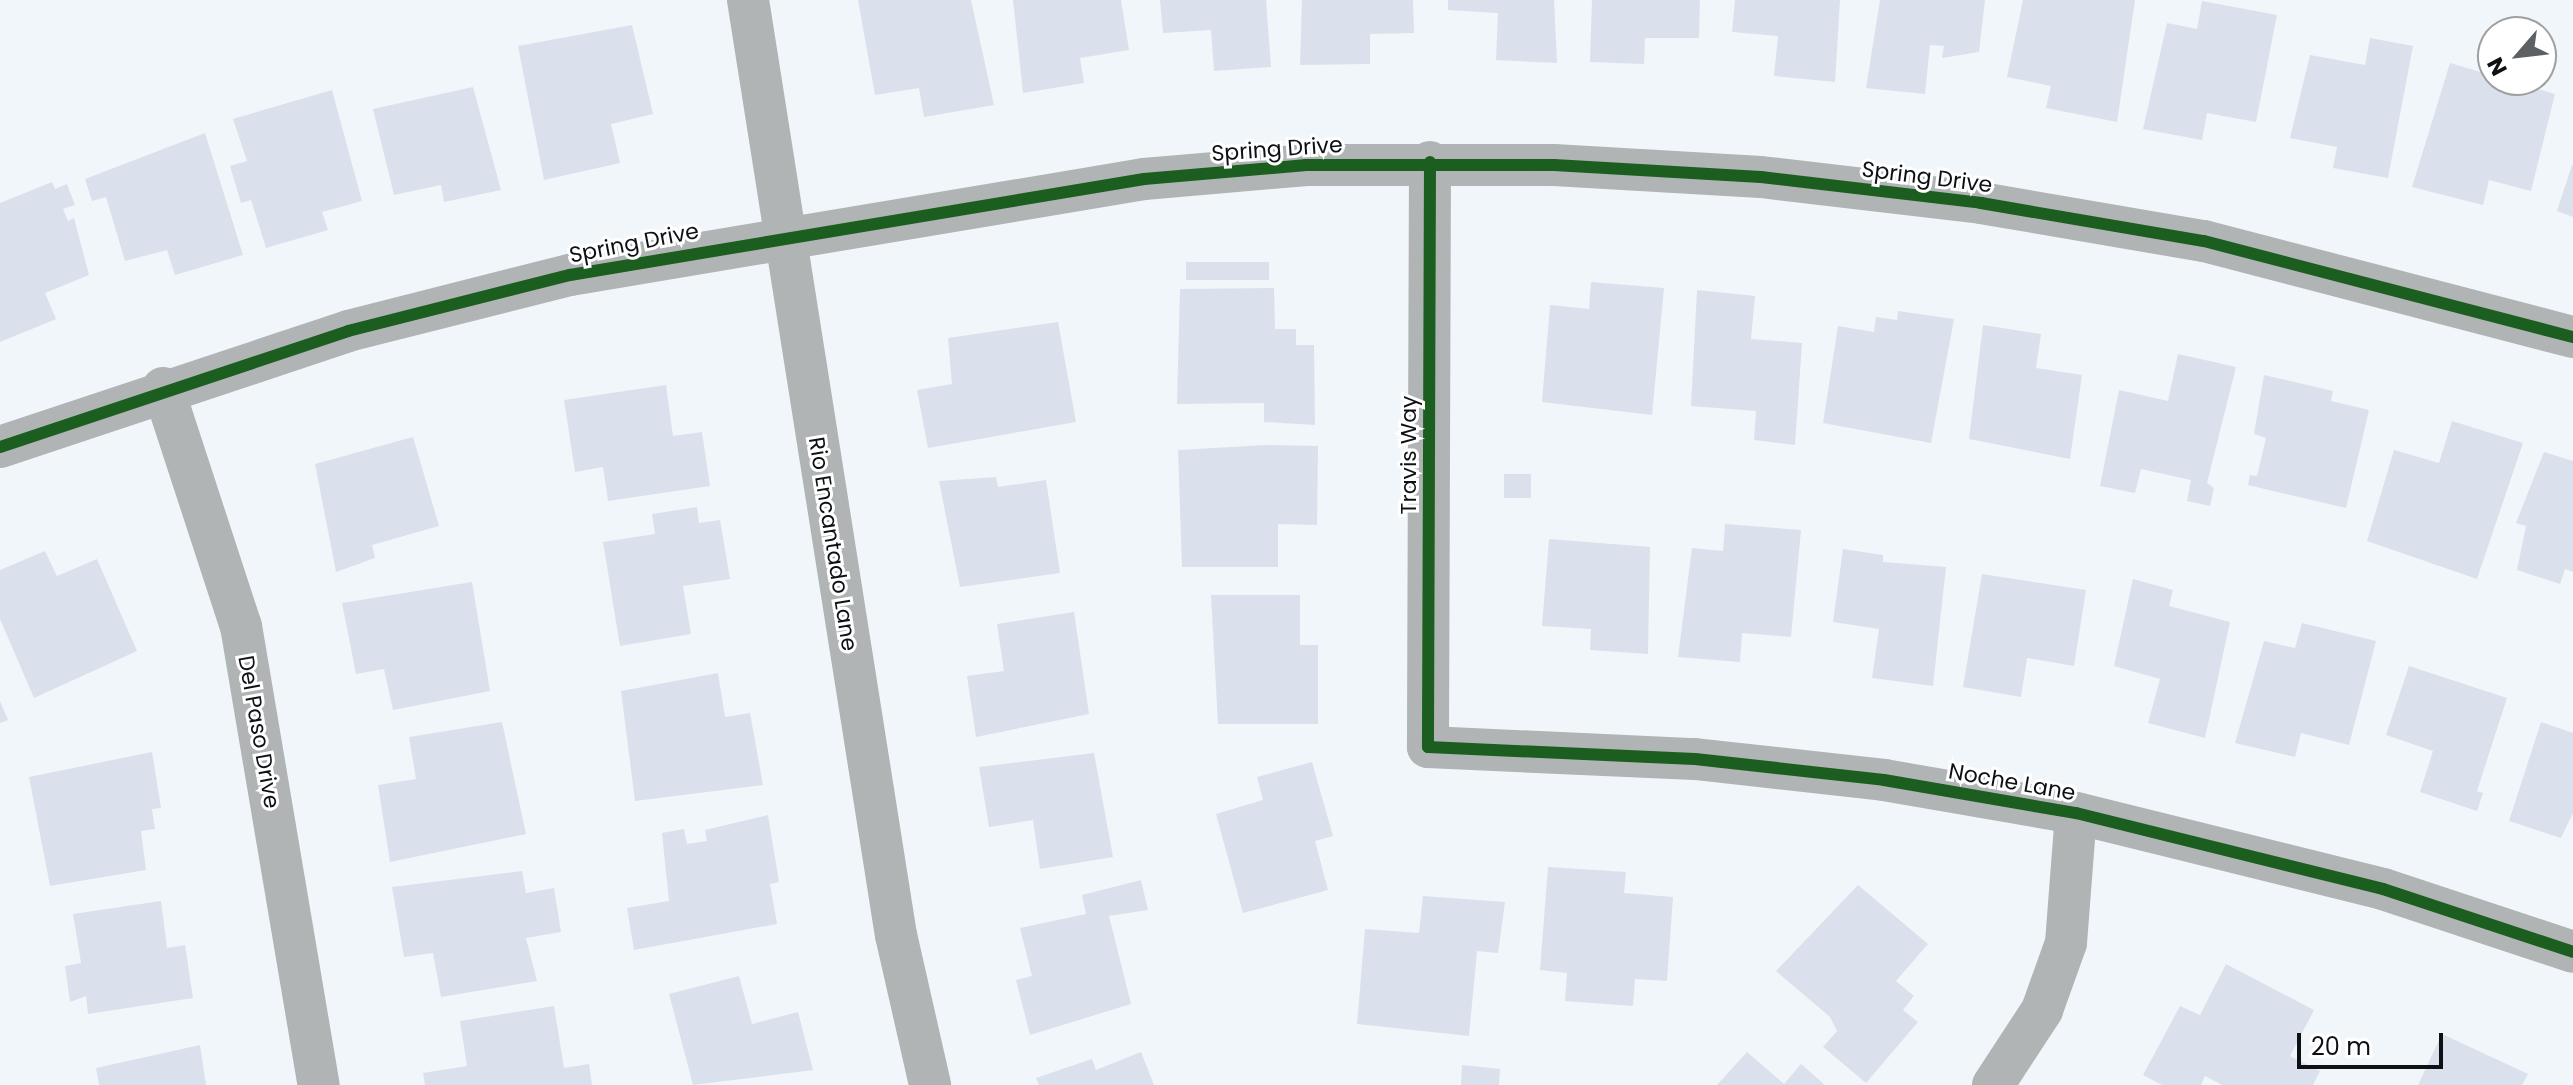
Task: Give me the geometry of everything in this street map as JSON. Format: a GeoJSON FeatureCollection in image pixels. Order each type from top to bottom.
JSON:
{"type":"FeatureCollection","features":[{"type":"Feature","properties":{"kind":"street","name":"Rio Encantado Lane"},"geometry":{"type":"LineString","coordinates":[[748,0],[896,935],[930,1085]]}},
{"type":"Feature","properties":{"kind":"street","name":"Spring Drive"},"geometry":{"type":"LineString","coordinates":[[0,447],[163,388],[570,275],[783,235],[1144,179],[1430,162],[1761,177],[1981,203],[2204,241],[2573,337]]}},
{"type":"Feature","properties":{"kind":"street","name":"Travis Way"},"geometry":{"type":"LineString","coordinates":[[1428,747],[1430,162]]}},
{"type":"Feature","properties":{"kind":"street","name":"Del Paso Drive"},"geometry":{"type":"LineString","coordinates":[[163,388],[241,626],[319,1085]]}},
{"type":"Feature","properties":{"kind":"street","name":"Noche Lane"},"geometry":{"type":"LineString","coordinates":[[1428,747],[1711,761],[2076,813],[2383,889],[2573,952]]}},
{"type":"Feature","properties":{"kind":"street"},"geometry":{"type":"LineString","coordinates":[[1993,1085],[2042,1010],[2066,943],[2076,813]]}},
{"type":"Feature","properties":{"kind":"building"},"geometry":{"type":"Polygon","coordinates":[[[858,0],[971,0],[994,105],[924,117],[919,88],[875,95],[858,0]]]}},
{"type":"Feature","properties":{"kind":"building"},"geometry":{"type":"Polygon","coordinates":[[[1013,0],[1121,0],[1129,50],[1080,58],[1084,83],[1023,93],[1013,0]]]}},
{"type":"Feature","properties":{"kind":"building"},"geometry":{"type":"Polygon","coordinates":[[[1160,0],[1266,0],[1271,67],[1214,71],[1211,30],[1163,33],[1160,0]]]}},
{"type":"Feature","properties":{"kind":"building"},"geometry":{"type":"Polygon","coordinates":[[[1302,0],[1413,0],[1414,33],[1370,34],[1370,64],[1300,65],[1302,0]]]}},
{"type":"Feature","properties":{"kind":"building"},"geometry":{"type":"Polygon","coordinates":[[[1448,0],[1554,0],[1557,63],[1496,60],[1498,13],[1448,10],[1448,0]]]}},
{"type":"Feature","properties":{"kind":"building"},"geometry":{"type":"Polygon","coordinates":[[[1592,0],[1700,0],[1699,38],[1645,38],[1644,64],[1590,62],[1592,0]]]}},
{"type":"Feature","properties":{"kind":"building"},"geometry":{"type":"Polygon","coordinates":[[[1735,0],[1840,0],[1835,82],[1774,76],[1778,36],[1732,32],[1735,0]]]}},
{"type":"Feature","properties":{"kind":"building"},"geometry":{"type":"Polygon","coordinates":[[[1880,0],[1985,0],[1979,52],[1942,58],[1944,46],[1930,45],[1925,94],[1866,88],[1880,0]]]}},
{"type":"Feature","properties":{"kind":"building"},"geometry":{"type":"Polygon","coordinates":[[[2023,0],[2135,0],[2117,122],[2046,108],[2051,86],[2007,77],[2023,0]]]}},
{"type":"Feature","properties":{"kind":"building"},"geometry":{"type":"Polygon","coordinates":[[[2202,1],[2277,15],[2256,122],[2207,113],[2202,140],[2143,129],[2167,23],[2197,29],[2202,1]]]}},
{"type":"Feature","properties":{"kind":"building"},"geometry":{"type":"Polygon","coordinates":[[[632,25],[653,114],[611,124],[620,163],[544,180],[518,46],[632,25]]]}},
{"type":"Feature","properties":{"kind":"building"},"geometry":{"type":"Polygon","coordinates":[[[2370,38],[2413,46],[2388,178],[2333,168],[2337,147],[2290,138],[2310,55],[2365,65],[2370,38]]]}},
{"type":"Feature","properties":{"kind":"building"},"geometry":{"type":"Polygon","coordinates":[[[2450,63],[2477,71],[2477,96],[2555,96],[2531,191],[2489,180],[2483,205],[2412,187],[2450,63]]]}},
{"type":"Feature","properties":{"kind":"building"},"geometry":{"type":"Polygon","coordinates":[[[473,87],[501,190],[444,202],[441,185],[394,195],[373,109],[473,87]]]}},
{"type":"Feature","properties":{"kind":"building"},"geometry":{"type":"Polygon","coordinates":[[[332,90],[362,201],[322,212],[328,230],[266,248],[251,200],[241,203],[230,166],[247,161],[233,119],[332,90]]]}},
{"type":"Feature","properties":{"kind":"building"},"geometry":{"type":"Polygon","coordinates":[[[205,133],[243,255],[175,275],[167,250],[125,261],[106,197],[92,201],[85,179],[205,133]]]}},
{"type":"Feature","properties":{"kind":"building"},"geometry":{"type":"Polygon","coordinates":[[[2573,165],[2573,217],[2557,211],[2573,165]]]}},
{"type":"Feature","properties":{"kind":"building"},"geometry":{"type":"Polygon","coordinates":[[[52,182],[55,189],[67,184],[75,205],[63,209],[68,221],[74,218],[89,275],[45,293],[56,319],[0,342],[0,203],[52,182]]]}},
{"type":"Feature","properties":{"kind":"building"},"geometry":{"type":"Polygon","coordinates":[[[1186,262],[1269,262],[1269,280],[1186,280],[1186,262]]]}},
{"type":"Feature","properties":{"kind":"building"},"geometry":{"type":"Polygon","coordinates":[[[1591,282],[1664,288],[1652,415],[1542,402],[1550,305],[1589,309],[1591,282]]]}},
{"type":"Feature","properties":{"kind":"building"},"geometry":{"type":"Polygon","coordinates":[[[1274,288],[1275,329],[1296,329],[1296,345],[1314,345],[1315,425],[1264,422],[1264,403],[1177,404],[1180,289],[1274,288]]]}},
{"type":"Feature","properties":{"kind":"building"},"geometry":{"type":"Polygon","coordinates":[[[1697,290],[1755,296],[1751,339],[1802,343],[1795,445],[1754,440],[1756,411],[1691,406],[1697,290]]]}},
{"type":"Feature","properties":{"kind":"building"},"geometry":{"type":"Polygon","coordinates":[[[1898,311],[1954,319],[1931,443],[1823,423],[1838,326],[1874,332],[1876,317],[1897,320],[1898,311]]]}},
{"type":"Feature","properties":{"kind":"building"},"geometry":{"type":"Polygon","coordinates":[[[1058,322],[1076,422],[928,448],[917,390],[952,384],[948,338],[1058,322]]]}},
{"type":"Feature","properties":{"kind":"building"},"geometry":{"type":"Polygon","coordinates":[[[1983,325],[2041,334],[2036,368],[2082,375],[2070,459],[1969,439],[1983,325]]]}},
{"type":"Feature","properties":{"kind":"building"},"geometry":{"type":"Polygon","coordinates":[[[2178,354],[2236,367],[2207,483],[2214,488],[2210,506],[2187,501],[2191,480],[2141,469],[2135,493],[2100,486],[2119,390],[2168,401],[2178,354]]]}},
{"type":"Feature","properties":{"kind":"building"},"geometry":{"type":"Polygon","coordinates":[[[2264,375],[2333,391],[2331,401],[2369,410],[2346,508],[2248,485],[2250,475],[2257,476],[2266,438],[2254,434],[2264,375]]]}},
{"type":"Feature","properties":{"kind":"building"},"geometry":{"type":"Polygon","coordinates":[[[666,385],[673,436],[702,432],[710,486],[608,501],[603,467],[575,472],[564,400],[666,385]]]}},
{"type":"Feature","properties":{"kind":"building"},"geometry":{"type":"Polygon","coordinates":[[[2452,421],[2523,443],[2477,579],[2367,541],[2394,450],[2439,463],[2452,421]]]}},
{"type":"Feature","properties":{"kind":"building"},"geometry":{"type":"Polygon","coordinates":[[[413,437],[439,526],[372,545],[375,558],[336,572],[315,464],[413,437]]]}},
{"type":"Feature","properties":{"kind":"building"},"geometry":{"type":"Polygon","coordinates":[[[1266,445],[1318,446],[1317,525],[1278,524],[1278,567],[1182,567],[1178,450],[1266,445]]]}},
{"type":"Feature","properties":{"kind":"building"},"geometry":{"type":"Polygon","coordinates":[[[2544,452],[2573,461],[2573,572],[2565,569],[2560,584],[2517,570],[2526,526],[2516,523],[2544,452]]]}},
{"type":"Feature","properties":{"kind":"building"},"geometry":{"type":"Polygon","coordinates":[[[1504,474],[1531,474],[1531,498],[1504,498],[1504,474]]]}},
{"type":"Feature","properties":{"kind":"building"},"geometry":{"type":"Polygon","coordinates":[[[996,477],[998,487],[1046,480],[1060,573],[960,587],[939,481],[996,477]]]}},
{"type":"Feature","properties":{"kind":"building"},"geometry":{"type":"Polygon","coordinates":[[[697,507],[699,523],[720,520],[730,579],[683,586],[691,634],[620,646],[603,542],[655,534],[652,514],[697,507]]]}},
{"type":"Feature","properties":{"kind":"building"},"geometry":{"type":"Polygon","coordinates":[[[1725,524],[1801,530],[1791,637],[1742,633],[1740,662],[1678,657],[1692,548],[1723,551],[1725,524]]]}},
{"type":"Feature","properties":{"kind":"building"},"geometry":{"type":"Polygon","coordinates":[[[1549,539],[1650,547],[1648,654],[1590,650],[1591,629],[1542,626],[1549,539]]]}},
{"type":"Feature","properties":{"kind":"building"},"geometry":{"type":"Polygon","coordinates":[[[1843,549],[1883,555],[1883,562],[1946,567],[1933,686],[1872,678],[1879,629],[1833,622],[1843,549]]]}},
{"type":"Feature","properties":{"kind":"building"},"geometry":{"type":"Polygon","coordinates":[[[45,551],[57,576],[97,559],[137,651],[34,698],[0,619],[0,570],[45,551]]]}},
{"type":"Feature","properties":{"kind":"building"},"geometry":{"type":"Polygon","coordinates":[[[1982,574],[2086,590],[2074,666],[2027,658],[2021,697],[1963,687],[1982,574]]]}},
{"type":"Feature","properties":{"kind":"building"},"geometry":{"type":"Polygon","coordinates":[[[2133,579],[2173,590],[2169,606],[2230,622],[2205,738],[2148,723],[2160,679],[2114,666],[2133,579]]]}},
{"type":"Feature","properties":{"kind":"building"},"geometry":{"type":"Polygon","coordinates":[[[472,582],[490,691],[393,710],[384,669],[356,674],[342,603],[472,582]]]}},
{"type":"Feature","properties":{"kind":"building"},"geometry":{"type":"Polygon","coordinates":[[[1211,595],[1300,595],[1300,645],[1318,645],[1318,724],[1218,724],[1211,595]]]}},
{"type":"Feature","properties":{"kind":"building"},"geometry":{"type":"Polygon","coordinates":[[[1074,612],[1089,714],[976,737],[967,676],[1004,671],[997,624],[1074,612]]]}},
{"type":"Feature","properties":{"kind":"building"},"geometry":{"type":"Polygon","coordinates":[[[2302,623],[2376,641],[2349,745],[2301,733],[2295,757],[2235,743],[2264,641],[2295,648],[2302,623]]]}},
{"type":"Feature","properties":{"kind":"building"},"geometry":{"type":"Polygon","coordinates":[[[2409,666],[2507,698],[2477,791],[2483,793],[2477,811],[2420,792],[2433,751],[2386,735],[2409,666]]]}},
{"type":"Feature","properties":{"kind":"building"},"geometry":{"type":"Polygon","coordinates":[[[718,673],[725,717],[750,713],[763,785],[635,801],[621,691],[718,673]]]}},
{"type":"Feature","properties":{"kind":"building"},"geometry":{"type":"Polygon","coordinates":[[[0,701],[8,720],[0,723],[0,701]]]}},
{"type":"Feature","properties":{"kind":"building"},"geometry":{"type":"Polygon","coordinates":[[[502,722],[526,834],[390,862],[378,785],[416,779],[409,737],[502,722]]]}},
{"type":"Feature","properties":{"kind":"building"},"geometry":{"type":"Polygon","coordinates":[[[2541,722],[2573,733],[2573,813],[2561,838],[2509,821],[2541,722]]]}},
{"type":"Feature","properties":{"kind":"building"},"geometry":{"type":"Polygon","coordinates":[[[152,752],[161,808],[152,809],[155,829],[141,831],[146,870],[50,886],[29,777],[152,752]]]}},
{"type":"Feature","properties":{"kind":"building"},"geometry":{"type":"Polygon","coordinates":[[[1094,753],[1113,857],[1040,869],[1033,820],[989,827],[979,767],[1094,753]]]}},
{"type":"Feature","properties":{"kind":"building"},"geometry":{"type":"Polygon","coordinates":[[[1312,762],[1333,836],[1315,841],[1328,890],[1243,913],[1216,814],[1263,800],[1257,777],[1312,762]]]}},
{"type":"Feature","properties":{"kind":"building"},"geometry":{"type":"Polygon","coordinates":[[[768,815],[779,882],[770,884],[777,924],[634,950],[627,908],[669,901],[662,833],[684,829],[687,844],[707,841],[705,830],[768,815]]]}},
{"type":"Feature","properties":{"kind":"building"},"geometry":{"type":"Polygon","coordinates":[[[1548,867],[1626,872],[1624,893],[1673,897],[1667,981],[1635,979],[1633,1006],[1565,1001],[1567,973],[1540,970],[1548,867]]]}},
{"type":"Feature","properties":{"kind":"building"},"geometry":{"type":"Polygon","coordinates":[[[522,871],[526,893],[554,888],[561,932],[526,938],[537,981],[441,997],[433,953],[404,957],[392,887],[522,871]]]}},
{"type":"Feature","properties":{"kind":"building"},"geometry":{"type":"Polygon","coordinates":[[[1141,880],[1148,910],[1109,916],[1131,1004],[1030,1035],[1016,980],[1032,976],[1020,928],[1086,914],[1082,895],[1141,880]]]}},
{"type":"Feature","properties":{"kind":"building"},"geometry":{"type":"Polygon","coordinates":[[[1858,885],[1928,944],[1896,981],[1914,996],[1903,1010],[1918,1022],[1866,1083],[1823,1047],[1837,1031],[1830,1017],[1776,971],[1858,885]]]}},
{"type":"Feature","properties":{"kind":"building"},"geometry":{"type":"Polygon","coordinates":[[[1423,896],[1505,902],[1498,953],[1477,951],[1469,1036],[1357,1024],[1365,929],[1419,933],[1423,896]]]}},
{"type":"Feature","properties":{"kind":"building"},"geometry":{"type":"Polygon","coordinates":[[[161,901],[167,948],[185,945],[193,998],[88,1014],[86,996],[70,1002],[65,966],[81,963],[73,914],[161,901]]]}},
{"type":"Feature","properties":{"kind":"building"},"geometry":{"type":"Polygon","coordinates":[[[2226,964],[2314,1010],[2290,1056],[2320,1071],[2313,1085],[2222,1085],[2205,1076],[2201,1085],[2162,1085],[2143,1075],[2180,1006],[2200,1015],[2226,964]]]}},
{"type":"Feature","properties":{"kind":"building"},"geometry":{"type":"Polygon","coordinates":[[[739,976],[752,1024],[798,1012],[813,1070],[693,1085],[669,994],[739,976]]]}},
{"type":"Feature","properties":{"kind":"building"},"geometry":{"type":"Polygon","coordinates":[[[554,1006],[564,1068],[589,1064],[592,1085],[425,1085],[423,1073],[467,1066],[460,1021],[554,1006]]]}},
{"type":"Feature","properties":{"kind":"building"},"geometry":{"type":"Polygon","coordinates":[[[2442,1034],[2528,1074],[2522,1085],[2418,1085],[2442,1034]]]}},
{"type":"Feature","properties":{"kind":"building"},"geometry":{"type":"Polygon","coordinates":[[[200,1045],[206,1085],[99,1085],[96,1068],[200,1045]]]}},
{"type":"Feature","properties":{"kind":"building"},"geometry":{"type":"Polygon","coordinates":[[[1141,1052],[1154,1085],[1039,1085],[1036,1078],[1092,1059],[1096,1070],[1141,1052]]]}},
{"type":"Feature","properties":{"kind":"building"},"geometry":{"type":"Polygon","coordinates":[[[1747,1052],[1784,1084],[1801,1064],[1825,1085],[1717,1085],[1747,1052]]]}},
{"type":"Feature","properties":{"kind":"building"},"geometry":{"type":"Polygon","coordinates":[[[1462,1065],[1500,1069],[1499,1085],[1461,1085],[1462,1065]]]}},
{"type":"Feature","properties":{"kind":"cycle path"},"geometry":{"type":"LineString","coordinates":[[1430,162],[1428,747],[1695,759],[1884,780],[2076,813],[2383,889],[2573,952]]}},
{"type":"Feature","properties":{"kind":"cycle path"},"geometry":{"type":"LineString","coordinates":[[0,447],[348,331],[570,275],[1144,179],[1306,165],[1554,165],[1761,177],[1981,203],[2204,241],[2573,337]]}}]}
